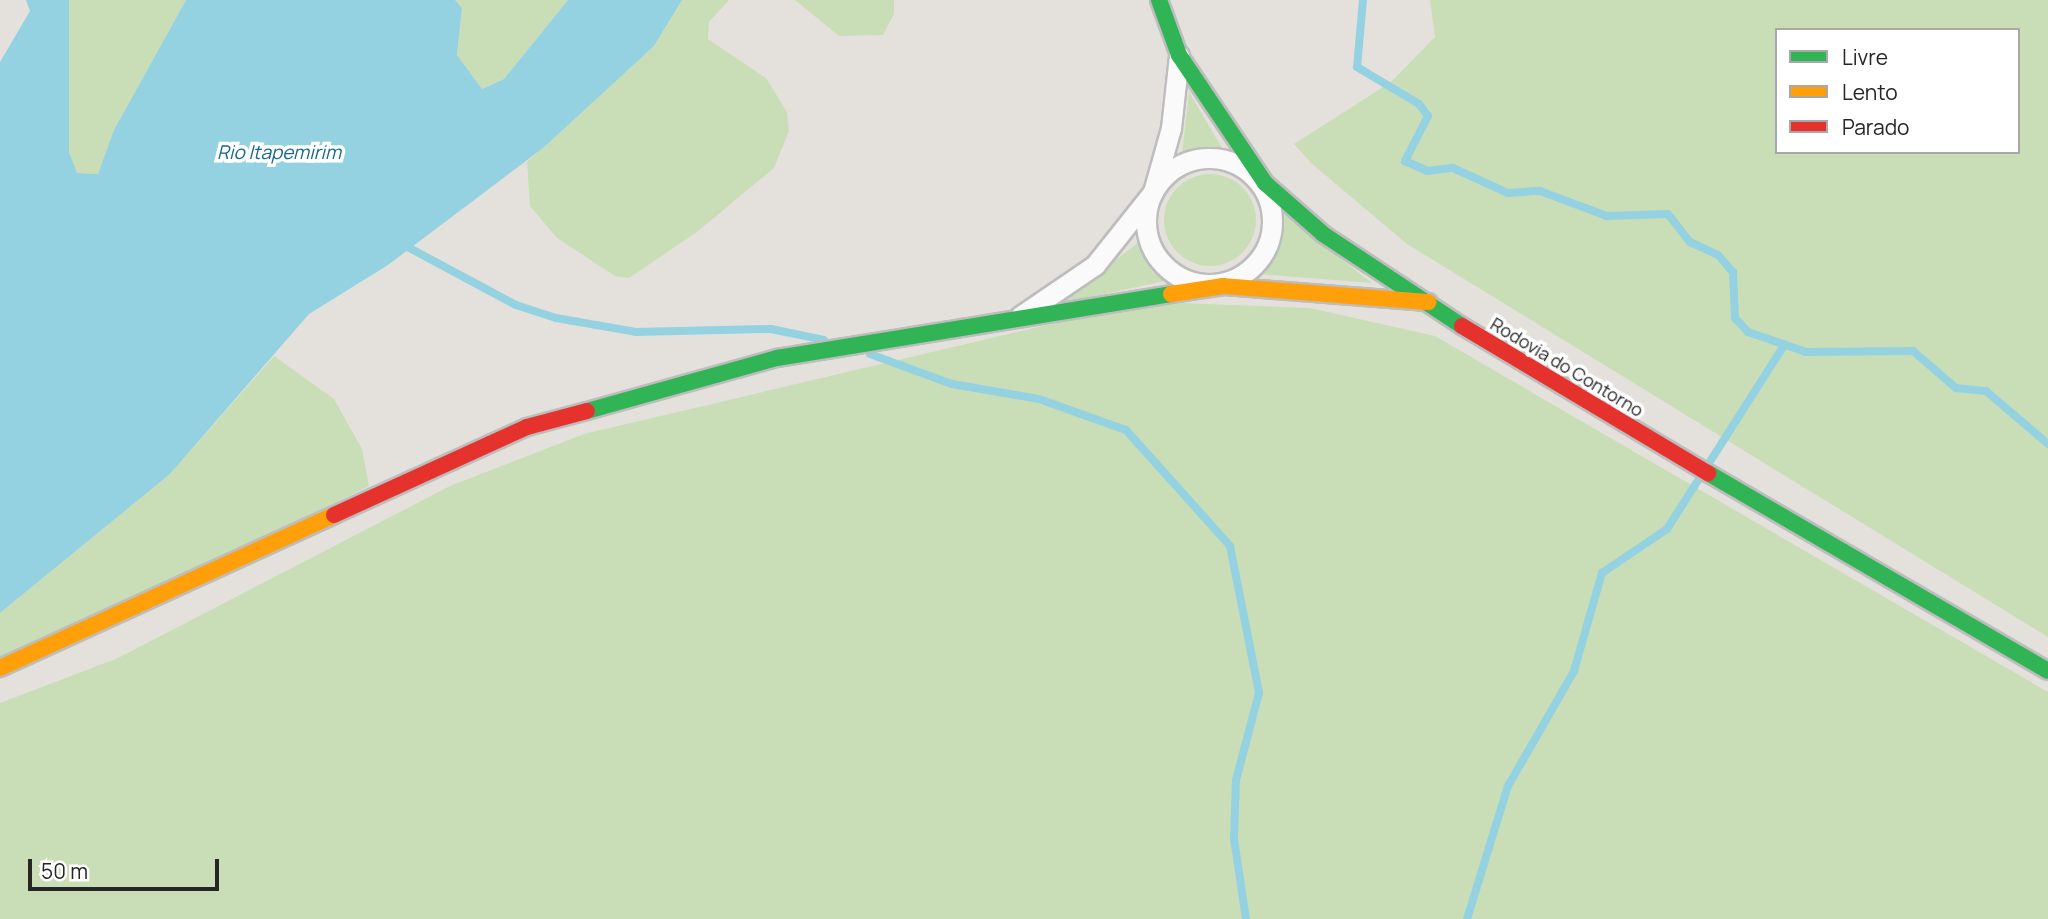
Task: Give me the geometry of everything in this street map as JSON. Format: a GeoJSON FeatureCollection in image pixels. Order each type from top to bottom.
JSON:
{"type":"FeatureCollection","features":[{"type":"Feature","properties":{"kind":"street","name":"Rodovia do Contorno"},"geometry":{"type":"LineString","coordinates":[[1159,0],[1179,55],[1265,183],[1323,234],[1501,352],[2048,671]]}},
{"type":"Feature","properties":{"kind":"street"},"geometry":{"type":"LineString","coordinates":[[1179,55],[1171,128],[1153,192],[1147,230],[1164,264],[1179,276],[1223,286],[1429,302]]}},
{"type":"Feature","properties":{"kind":"street"},"geometry":{"type":"LineString","coordinates":[[0,668],[527,427],[777,358],[1008,324],[1223,286],[1266,245],[1271,214],[1265,183],[1213,158],[1178,166],[1153,192],[1095,265],[1008,324]]}},
{"type":"Feature","properties":{"kind":"green space"},"geometry":{"type":"Polygon","coordinates":[[[69,0],[186,0],[114,130],[99,174],[76,173],[69,152],[69,0]]]}},
{"type":"Feature","properties":{"kind":"green space"},"geometry":{"type":"Polygon","coordinates":[[[455,0],[568,0],[504,79],[482,89],[457,55],[462,8],[455,0]]]}},
{"type":"Feature","properties":{"kind":"green space"},"geometry":{"type":"Polygon","coordinates":[[[682,0],[729,0],[709,22],[708,39],[766,78],[787,112],[789,131],[774,168],[697,232],[629,278],[615,276],[557,238],[530,206],[527,162],[654,46],[682,0]]]}},
{"type":"Feature","properties":{"kind":"green space"},"geometry":{"type":"Polygon","coordinates":[[[795,0],[894,0],[894,14],[883,35],[839,36],[795,0]]]}},
{"type":"Feature","properties":{"kind":"green space"},"geometry":{"type":"Polygon","coordinates":[[[1430,0],[2048,0],[2048,637],[1407,244],[1311,163],[1294,144],[1391,82],[1435,37],[1430,0]]]}},
{"type":"Feature","properties":{"kind":"green space"},"geometry":{"type":"Polygon","coordinates":[[[1189,92],[1222,148],[1182,155],[1189,92]]]}},
{"type":"Feature","properties":{"kind":"green space"},"geometry":{"type":"Polygon","coordinates":[[[1210,174],[1227,178],[1242,188],[1252,203],[1256,220],[1252,237],[1242,252],[1227,262],[1210,266],[1193,262],[1178,252],[1168,237],[1164,220],[1168,203],[1178,188],[1193,178],[1210,174]]]}},
{"type":"Feature","properties":{"kind":"green space"},"geometry":{"type":"Polygon","coordinates":[[[1283,214],[1372,283],[1259,274],[1275,252],[1283,214]]]}},
{"type":"Feature","properties":{"kind":"green space"},"geometry":{"type":"Polygon","coordinates":[[[1139,242],[1152,272],[1165,281],[1058,304],[1139,242]]]}},
{"type":"Feature","properties":{"kind":"green space"},"geometry":{"type":"Polygon","coordinates":[[[1182,303],[1310,308],[1435,336],[2048,692],[2048,919],[0,919],[0,703],[118,658],[450,486],[584,434],[1098,313],[1182,303]]]}},
{"type":"Feature","properties":{"kind":"green space"},"geometry":{"type":"Polygon","coordinates":[[[274,356],[334,399],[362,449],[369,486],[0,665],[0,613],[170,474],[274,356]]]}},
{"type":"Feature","properties":{"kind":"water","name":"Rio Itapemirim"},"geometry":{"type":"Polygon","coordinates":[[[26,0],[69,0],[69,152],[77,173],[98,174],[114,130],[186,0],[455,0],[462,8],[457,55],[482,89],[504,79],[568,0],[682,0],[654,46],[543,148],[388,265],[309,314],[170,474],[0,613],[0,62],[30,11],[26,0]]]}},
{"type":"Feature","properties":{"kind":"waterway"},"geometry":{"type":"LineString","coordinates":[[1363,0],[1357,67],[1419,104],[1428,116],[1405,161],[1427,171],[1453,168],[1508,193],[1540,191],[1607,216],[1668,214],[1690,242],[1718,255],[1733,272],[1735,318],[1748,332],[1806,352],[1913,351],[1956,388],[1986,391],[2048,444]]}},
{"type":"Feature","properties":{"kind":"waterway"},"geometry":{"type":"LineString","coordinates":[[402,244],[516,305],[556,318],[636,332],[771,329],[824,340]]}},
{"type":"Feature","properties":{"kind":"waterway"},"geometry":{"type":"LineString","coordinates":[[1467,919],[1508,786],[1574,671],[1602,573],[1667,529],[1785,344]]}},
{"type":"Feature","properties":{"kind":"waterway"},"geometry":{"type":"LineString","coordinates":[[870,354],[952,384],[1039,399],[1126,430],[1230,546],[1259,693],[1236,780],[1234,839],[1246,919]]}},
{"type":"Feature","properties":{"kind":"traffic: fast"},"geometry":{"type":"LineString","coordinates":[[1159,0],[1179,55],[1265,183],[1323,234],[1462,326]]}},
{"type":"Feature","properties":{"kind":"traffic: fast"},"geometry":{"type":"LineString","coordinates":[[587,411],[777,358],[1171,294]]}},
{"type":"Feature","properties":{"kind":"traffic: fast"},"geometry":{"type":"LineString","coordinates":[[1708,473],[2048,671]]}},
{"type":"Feature","properties":{"kind":"traffic: slow"},"geometry":{"type":"LineString","coordinates":[[1171,294],[1223,286],[1428,302]]}},
{"type":"Feature","properties":{"kind":"traffic: slow"},"geometry":{"type":"LineString","coordinates":[[0,668],[334,515]]}},
{"type":"Feature","properties":{"kind":"traffic: jam"},"geometry":{"type":"LineString","coordinates":[[1462,326],[1708,473]]}},
{"type":"Feature","properties":{"kind":"traffic: jam"},"geometry":{"type":"LineString","coordinates":[[334,515],[527,427],[587,411]]}}]}
